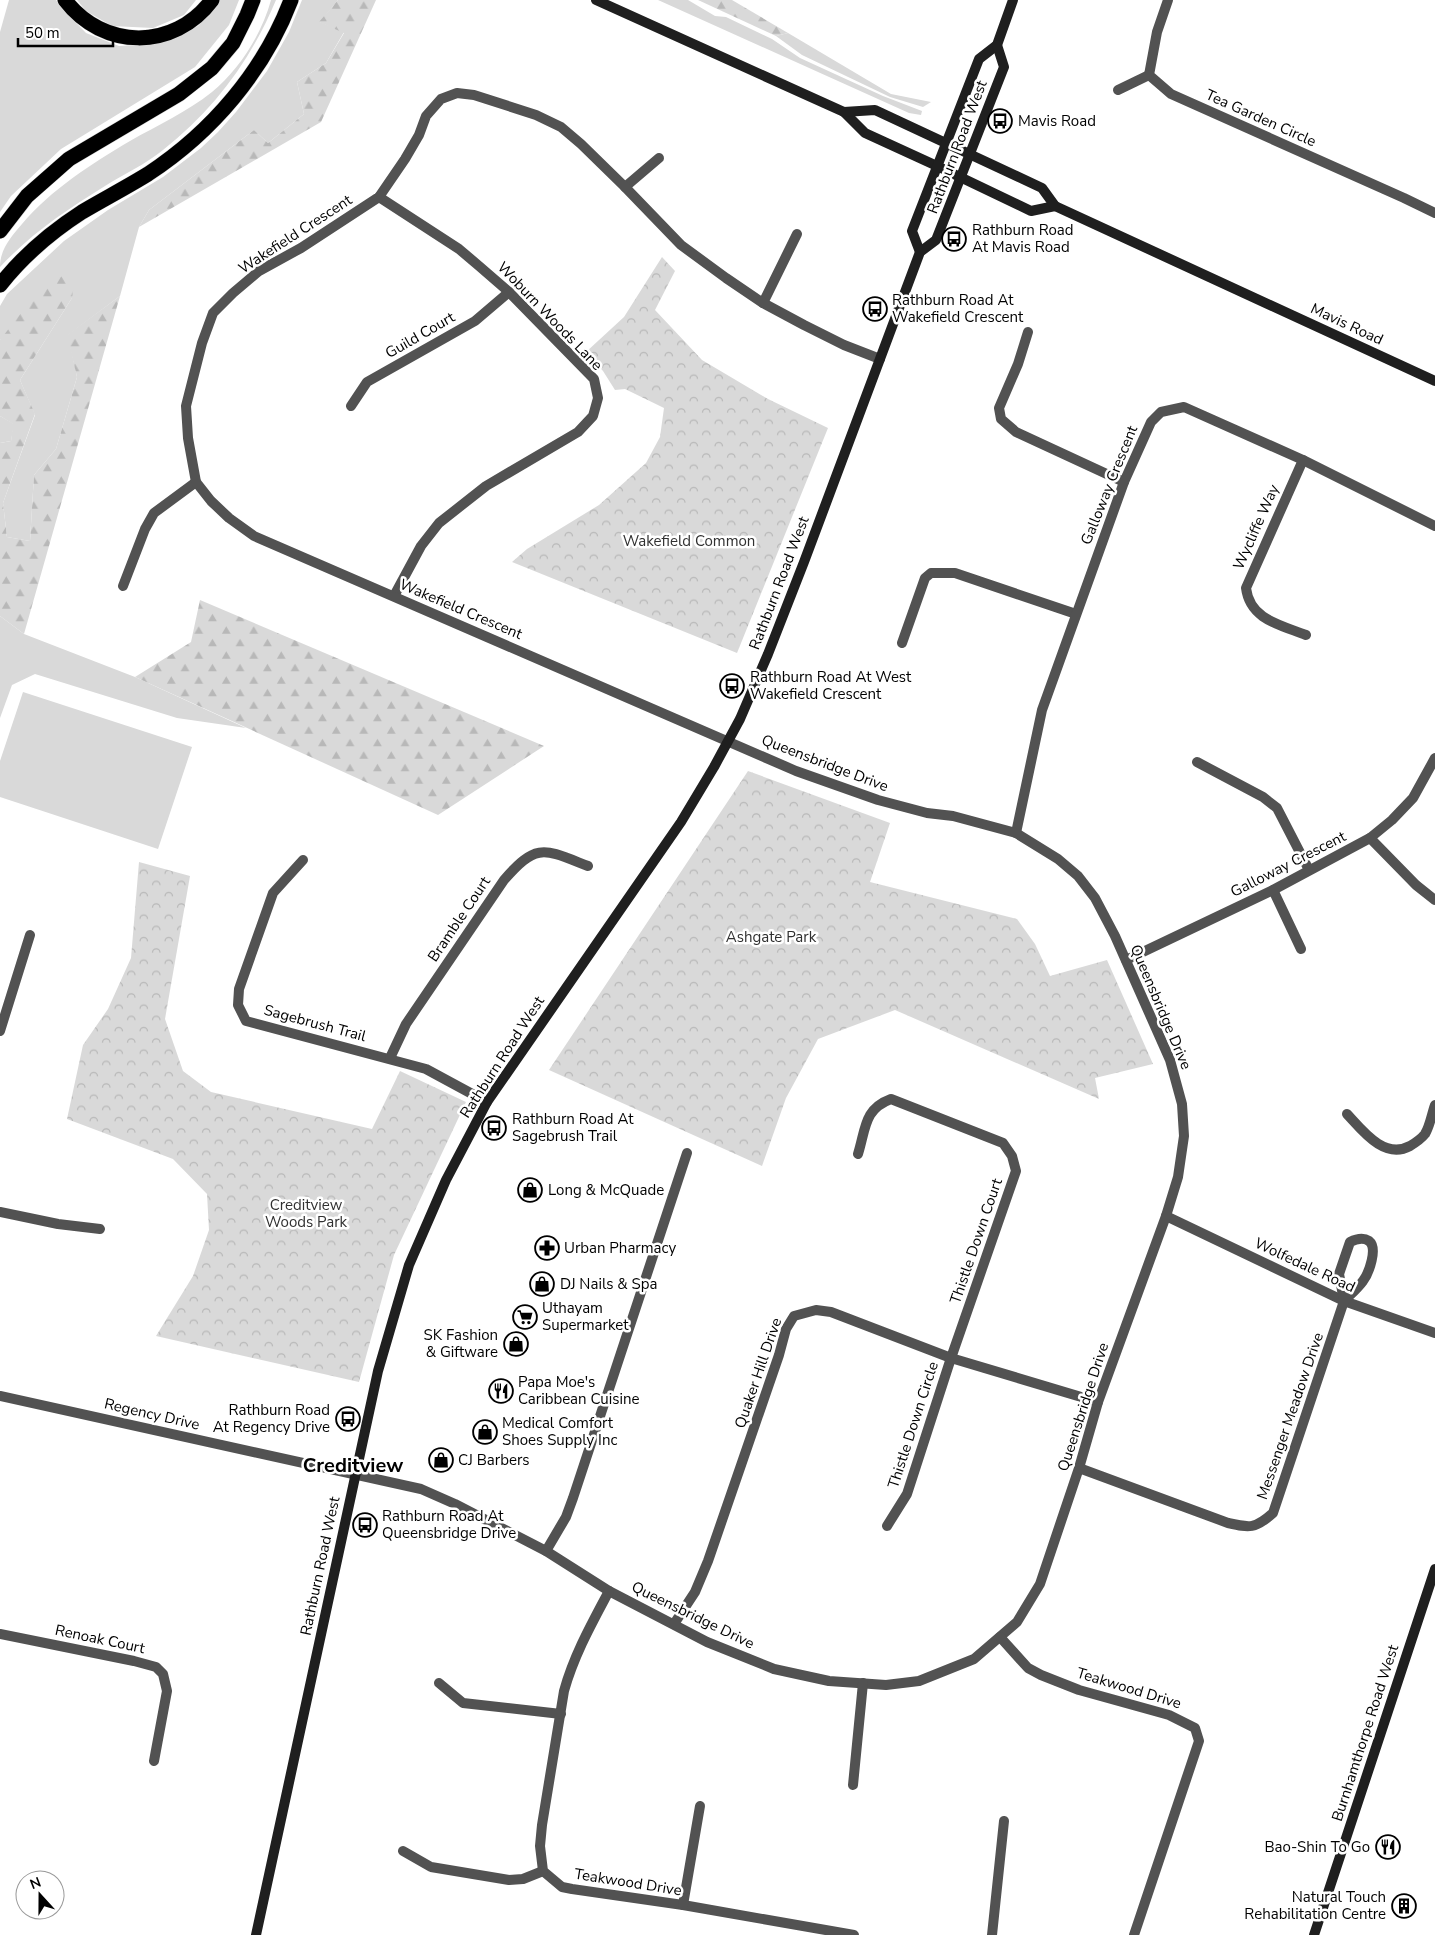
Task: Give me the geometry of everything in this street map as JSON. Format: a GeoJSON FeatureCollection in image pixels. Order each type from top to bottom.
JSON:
{"type":"FeatureCollection","features":[{"type":"Feature","properties":{"kind":"highway"},"geometry":{"type":"LineString","coordinates":[[64,0],[77,15],[97,28],[114,35],[138,39],[162,35],[183,26],[202,12],[212,0]]}},
{"type":"Feature","properties":{"kind":"highway"},"geometry":{"type":"LineString","coordinates":[[0,231],[27,196],[69,159],[179,94],[212,68],[233,43],[253,0]]}},
{"type":"Feature","properties":{"kind":"highway"},"geometry":{"type":"LineString","coordinates":[[0,285],[20,262],[62,227],[82,212],[149,173],[201,132],[239,91],[254,70],[291,0]]}},
{"type":"Feature","properties":{"kind":"street","name":"Mavis Road"},"geometry":{"type":"LineString","coordinates":[[596,0],[844,112],[865,133],[1031,211],[1055,206]]}},
{"type":"Feature","properties":{"kind":"street","name":"Rathburn Road West"},"geometry":{"type":"LineString","coordinates":[[920,252],[912,231],[979,59],[997,44],[1013,0]]}},
{"type":"Feature","properties":{"kind":"street"},"geometry":{"type":"LineString","coordinates":[[1118,90],[1149,75],[1157,32],[1168,0]]}},
{"type":"Feature","properties":{"kind":"street","name":"Rathburn Road West"},"geometry":{"type":"LineString","coordinates":[[256,1935],[378,1371],[409,1265],[446,1180],[487,1102],[681,822],[740,719],[768,654],[920,252],[936,240],[1004,67],[997,44]]}},
{"type":"Feature","properties":{"kind":"street","name":"Tea Garden Circle"},"geometry":{"type":"LineString","coordinates":[[1149,75],[1171,94],[1435,214]]}},
{"type":"Feature","properties":{"kind":"street","name":"Wakefield Crescent"},"geometry":{"type":"LineString","coordinates":[[728,741],[254,536],[229,518],[211,501],[196,482],[188,438],[186,406],[202,343],[213,312],[232,293],[259,271],[301,248],[379,197],[419,135],[426,116],[440,99],[457,93],[474,95],[518,109],[536,115],[560,127],[581,144],[625,186],[681,245],[763,303],[844,345],[880,359]]}},
{"type":"Feature","properties":{"kind":"street","name":"Mavis Road"},"geometry":{"type":"LineString","coordinates":[[844,112],[876,110],[1042,188],[1055,206],[1435,382]]}},
{"type":"Feature","properties":{"kind":"street"},"geometry":{"type":"LineString","coordinates":[[625,186],[659,158]]}},
{"type":"Feature","properties":{"kind":"street","name":"Woburn Woods Lane"},"geometry":{"type":"LineString","coordinates":[[379,197],[459,249],[509,292],[594,379],[598,398],[593,416],[578,432],[486,486],[439,523],[421,546],[394,596]]}},
{"type":"Feature","properties":{"kind":"street"},"geometry":{"type":"LineString","coordinates":[[763,303],[797,234]]}},
{"type":"Feature","properties":{"kind":"street","name":"Guild Court"},"geometry":{"type":"LineString","coordinates":[[351,406],[367,382],[475,321],[509,292]]}},
{"type":"Feature","properties":{"kind":"street"},"geometry":{"type":"LineString","coordinates":[[1028,332],[1018,364],[999,408],[1001,419],[1016,432],[1124,482]]}},
{"type":"Feature","properties":{"kind":"street","name":"Galloway Crescent"},"geometry":{"type":"LineString","coordinates":[[1016,833],[1042,710],[1124,482],[1151,422],[1161,412],[1184,407],[1303,460],[1435,526]]}},
{"type":"Feature","properties":{"kind":"street","name":"Wycliffe Way"},"geometry":{"type":"LineString","coordinates":[[1303,460],[1246,588],[1250,605],[1260,616],[1306,635]]}},
{"type":"Feature","properties":{"kind":"street"},"geometry":{"type":"LineString","coordinates":[[123,586],[154,513],[196,482]]}},
{"type":"Feature","properties":{"kind":"street"},"geometry":{"type":"LineString","coordinates":[[902,643],[925,578],[931,573],[956,573],[1076,614]]}},
{"type":"Feature","properties":{"kind":"street","name":"Queensbridge Drive"},"geometry":{"type":"LineString","coordinates":[[355,1474],[421,1490],[463,1508],[546,1551],[609,1591],[707,1642],[774,1669],[829,1681],[886,1685],[919,1681],[974,1659],[1018,1622],[1040,1584],[1079,1468],[1098,1402],[1166,1216],[1178,1177],[1184,1136],[1182,1104],[1170,1060],[1126,960],[1095,898],[1078,876],[1047,850],[1016,833],[971,820],[927,813],[878,800],[796,771],[728,741]]}},
{"type":"Feature","properties":{"kind":"street","name":"Galloway Crescent"},"geometry":{"type":"LineString","coordinates":[[1126,960],[1273,890],[1370,838],[1392,820],[1412,798],[1435,758]]}},
{"type":"Feature","properties":{"kind":"street"},"geometry":{"type":"LineString","coordinates":[[1197,762],[1263,797],[1277,808],[1309,870]]}},
{"type":"Feature","properties":{"kind":"street"},"geometry":{"type":"LineString","coordinates":[[1370,838],[1416,885],[1435,900]]}},
{"type":"Feature","properties":{"kind":"street","name":"Bramble Court"},"geometry":{"type":"LineString","coordinates":[[390,1058],[406,1024],[504,880],[520,862],[533,853],[553,852],[588,866]]}},
{"type":"Feature","properties":{"kind":"street","name":"Sagebrush Trail"},"geometry":{"type":"LineString","coordinates":[[303,860],[273,893],[239,989],[238,1006],[246,1021],[426,1069],[487,1102]]}},
{"type":"Feature","properties":{"kind":"street"},"geometry":{"type":"LineString","coordinates":[[1273,890],[1301,949]]}},
{"type":"Feature","properties":{"kind":"street"},"geometry":{"type":"LineString","coordinates":[[0,1031],[30,935]]}},
{"type":"Feature","properties":{"kind":"street","name":"Thistle Down Court"},"geometry":{"type":"LineString","coordinates":[[858,1154],[870,1113],[879,1103],[891,1099],[1003,1143],[1012,1156],[1016,1172],[951,1358]]}},
{"type":"Feature","properties":{"kind":"street"},"geometry":{"type":"LineString","coordinates":[[1346,1114],[1370,1138],[1388,1149],[1403,1150],[1415,1144],[1425,1134],[1435,1105]]}},
{"type":"Feature","properties":{"kind":"street"},"geometry":{"type":"LineString","coordinates":[[546,1551],[566,1517],[573,1498],[687,1153]]}},
{"type":"Feature","properties":{"kind":"street"},"geometry":{"type":"LineString","coordinates":[[0,1212],[58,1224],[100,1229]]}},
{"type":"Feature","properties":{"kind":"street","name":"Wolfedale Road"},"geometry":{"type":"LineString","coordinates":[[1166,1216],[1344,1301],[1435,1333]]}},
{"type":"Feature","properties":{"kind":"street"},"geometry":{"type":"LineString","coordinates":[[1356,1238],[1364,1239],[1373,1246],[1374,1253],[1364,1280],[1344,1301],[1339,1274],[1350,1242],[1356,1238]]}},
{"type":"Feature","properties":{"kind":"street","name":"Messenger Meadow Drive"},"geometry":{"type":"LineString","coordinates":[[1079,1468],[1228,1523],[1245,1527],[1260,1524],[1273,1513],[1344,1301]]}},
{"type":"Feature","properties":{"kind":"street","name":"Quaker Hill Drive"},"geometry":{"type":"LineString","coordinates":[[674,1624],[695,1592],[708,1561],[780,1355],[786,1328],[794,1316],[816,1310],[831,1312],[951,1358],[1098,1402]]}},
{"type":"Feature","properties":{"kind":"street","name":"Thistle Down Circle"},"geometry":{"type":"LineString","coordinates":[[887,1526],[907,1494],[951,1358]]}},
{"type":"Feature","properties":{"kind":"street","name":"Regency Drive"},"geometry":{"type":"LineString","coordinates":[[0,1396],[355,1474]]}},
{"type":"Feature","properties":{"kind":"street","name":"Burnhamthorpe Road West"},"geometry":{"type":"LineString","coordinates":[[1314,1935],[1435,1569]]}},
{"type":"Feature","properties":{"kind":"street"},"geometry":{"type":"LineString","coordinates":[[403,1851],[431,1867],[509,1880],[523,1879],[543,1871],[540,1846],[541,1832],[568,1675],[609,1591]]}},
{"type":"Feature","properties":{"kind":"street","name":"Renoak Court"},"geometry":{"type":"LineString","coordinates":[[0,1634],[134,1660],[156,1667],[163,1674],[167,1691],[154,1761]]}},
{"type":"Feature","properties":{"kind":"street","name":"Teakwood Drive"},"geometry":{"type":"LineString","coordinates":[[1000,1637],[1028,1668],[1041,1675],[1079,1690],[1169,1715],[1195,1728],[1199,1741],[1134,1935]]}},
{"type":"Feature","properties":{"kind":"street"},"geometry":{"type":"LineString","coordinates":[[439,1683],[463,1703],[560,1714]]}},
{"type":"Feature","properties":{"kind":"street"},"geometry":{"type":"LineString","coordinates":[[853,1785],[863,1683]]}},
{"type":"Feature","properties":{"kind":"street"},"geometry":{"type":"LineString","coordinates":[[683,1905],[700,1806]]}},
{"type":"Feature","properties":{"kind":"street"},"geometry":{"type":"LineString","coordinates":[[992,1935],[1004,1821]]}},
{"type":"Feature","properties":{"kind":"street","name":"Teakwood Drive"},"geometry":{"type":"LineString","coordinates":[[543,1871],[562,1887],[683,1905],[854,1935]]}},
{"type":"Feature","properties":{"kind":"green space"},"geometry":{"type":"Polygon","coordinates":[[[9,0],[56,0],[86,33],[119,46],[156,44],[198,26],[219,0],[239,0],[229,25],[195,67],[61,149],[11,196],[0,212],[0,32],[9,0]]]}},
{"type":"Feature","properties":{"kind":"green space"},"geometry":{"type":"Polygon","coordinates":[[[77,0],[196,0],[184,15],[153,28],[112,26],[86,11],[77,0]]]}},
{"type":"Feature","properties":{"kind":"green space"},"geometry":{"type":"Polygon","coordinates":[[[271,0],[276,0],[243,63],[215,101],[199,118],[156,155],[63,213],[12,254],[0,267],[4,249],[10,239],[34,211],[59,188],[115,150],[193,106],[222,83],[248,50],[262,26],[271,0]]]}},
{"type":"Feature","properties":{"kind":"green space"},"geometry":{"type":"Polygon","coordinates":[[[302,0],[338,0],[320,22],[344,32],[326,63],[297,82],[304,114],[268,143],[254,130],[149,210],[139,227],[120,296],[68,335],[77,377],[56,449],[34,475],[30,541],[7,537],[3,503],[35,415],[20,380],[72,298],[0,340],[0,306],[7,294],[64,241],[108,210],[163,177],[201,148],[218,132],[236,112],[267,71],[289,32],[302,0]]]}},
{"type":"Feature","properties":{"kind":"green space"},"geometry":{"type":"Polygon","coordinates":[[[338,0],[376,0],[321,122],[139,227],[149,210],[254,130],[268,143],[304,114],[297,82],[326,63],[344,33],[319,22],[338,0]]]}},
{"type":"Feature","properties":{"kind":"green space"},"geometry":{"type":"Polygon","coordinates":[[[658,0],[688,0],[715,16],[726,17],[772,39],[800,58],[883,96],[922,111],[921,115],[909,113],[658,0]]]}},
{"type":"Feature","properties":{"kind":"green space"},"geometry":{"type":"Polygon","coordinates":[[[698,0],[732,0],[788,33],[776,36],[698,0]]]}},
{"type":"Feature","properties":{"kind":"green space"},"geometry":{"type":"Polygon","coordinates":[[[788,33],[891,94],[931,102],[923,107],[890,97],[802,55],[776,36],[788,33]]]}},
{"type":"Feature","properties":{"kind":"green space","name":"Wakefield Common"},"geometry":{"type":"Polygon","coordinates":[[[662,257],[675,271],[655,310],[702,360],[768,399],[828,428],[737,653],[512,562],[527,549],[599,505],[646,463],[660,437],[664,408],[625,389],[615,390],[603,371],[586,352],[624,317],[662,257]]]}},
{"type":"Feature","properties":{"kind":"green space"},"geometry":{"type":"Polygon","coordinates":[[[76,272],[72,298],[20,380],[35,414],[3,503],[7,537],[30,541],[34,475],[56,449],[77,377],[67,335],[120,296],[24,634],[0,616],[0,443],[11,441],[13,424],[0,416],[0,340],[46,281],[76,272]]]}},
{"type":"Feature","properties":{"kind":"green space"},"geometry":{"type":"Polygon","coordinates":[[[0,416],[14,424],[11,441],[0,443],[0,416]]]}},
{"type":"Feature","properties":{"kind":"green space"},"geometry":{"type":"Polygon","coordinates":[[[200,600],[544,746],[438,815],[135,677],[191,642],[200,600]]]}},
{"type":"Feature","properties":{"kind":"green space"},"geometry":{"type":"Polygon","coordinates":[[[0,616],[24,634],[135,677],[246,728],[177,718],[35,674],[12,685],[0,718],[0,616]]]}},
{"type":"Feature","properties":{"kind":"green space"},"geometry":{"type":"Polygon","coordinates":[[[23,692],[192,747],[158,849],[0,797],[0,761],[23,692]]]}},
{"type":"Feature","properties":{"kind":"green space","name":"Ashgate Park"},"geometry":{"type":"Polygon","coordinates":[[[748,771],[890,823],[870,882],[1017,919],[1035,944],[1050,976],[1107,960],[1153,1064],[1095,1078],[1099,1099],[895,1010],[818,1039],[786,1098],[762,1166],[549,1070],[748,771]]]}},
{"type":"Feature","properties":{"kind":"green space","name":"Creditview Woods Park"},"geometry":{"type":"Polygon","coordinates":[[[139,862],[190,876],[165,1019],[183,1071],[211,1092],[372,1129],[400,1071],[466,1102],[394,1255],[359,1382],[156,1336],[193,1276],[209,1230],[207,1194],[173,1159],[67,1119],[83,1045],[108,1009],[131,958],[139,862]]]}},
{"type":"Feature","properties":{"kind":"place","name":"Mavis Road"},"geometry":{"type":"Point","coordinates":[1000,121]}},
{"type":"Feature","properties":{"kind":"place","name":"Rathburn Road At Mavis Road"},"geometry":{"type":"Point","coordinates":[954,239]}},
{"type":"Feature","properties":{"kind":"place","name":"Rathburn Road At Wakefield Crescent"},"geometry":{"type":"Point","coordinates":[875,309]}},
{"type":"Feature","properties":{"kind":"place","name":"Rathburn Road At West Wakefield Crescent"},"geometry":{"type":"Point","coordinates":[732,686]}},
{"type":"Feature","properties":{"kind":"place","name":"Rathburn Road At Sagebrush Trail"},"geometry":{"type":"Point","coordinates":[494,1128]}},
{"type":"Feature","properties":{"kind":"place","name":"Long & McQuade"},"geometry":{"type":"Point","coordinates":[530,1190]}},
{"type":"Feature","properties":{"kind":"place","name":"Urban Pharmacy"},"geometry":{"type":"Point","coordinates":[547,1248]}},
{"type":"Feature","properties":{"kind":"place","name":"DJ Nails & Spa"},"geometry":{"type":"Point","coordinates":[542,1284]}},
{"type":"Feature","properties":{"kind":"place","name":"Uthayam Supermarket"},"geometry":{"type":"Point","coordinates":[525,1317]}},
{"type":"Feature","properties":{"kind":"place","name":"SK Fashion & Giftware"},"geometry":{"type":"Point","coordinates":[516,1344]}},
{"type":"Feature","properties":{"kind":"place","name":"Papa Moe's Caribbean Cuisine"},"geometry":{"type":"Point","coordinates":[501,1391]}},
{"type":"Feature","properties":{"kind":"place","name":"Rathburn Road At Regency Drive"},"geometry":{"type":"Point","coordinates":[348,1419]}},
{"type":"Feature","properties":{"kind":"place","name":"Medical Comfort Shoes Supply Inc"},"geometry":{"type":"Point","coordinates":[485,1432]}},
{"type":"Feature","properties":{"kind":"place","name":"CJ Barbers"},"geometry":{"type":"Point","coordinates":[441,1460]}},
{"type":"Feature","properties":{"kind":"place","name":"Rathburn Road At Queensbridge Drive"},"geometry":{"type":"Point","coordinates":[365,1525]}},
{"type":"Feature","properties":{"kind":"place","name":"Bao-Shin To Go"},"geometry":{"type":"Point","coordinates":[1388,1847]}},
{"type":"Feature","properties":{"kind":"place","name":"Natural Touch Rehabilitation Centre"},"geometry":{"type":"Point","coordinates":[1404,1906]}},
{"type":"Feature","properties":{"kind":"district","name":"Creditview"},"geometry":{"type":"Point","coordinates":[353,1465]}}]}
